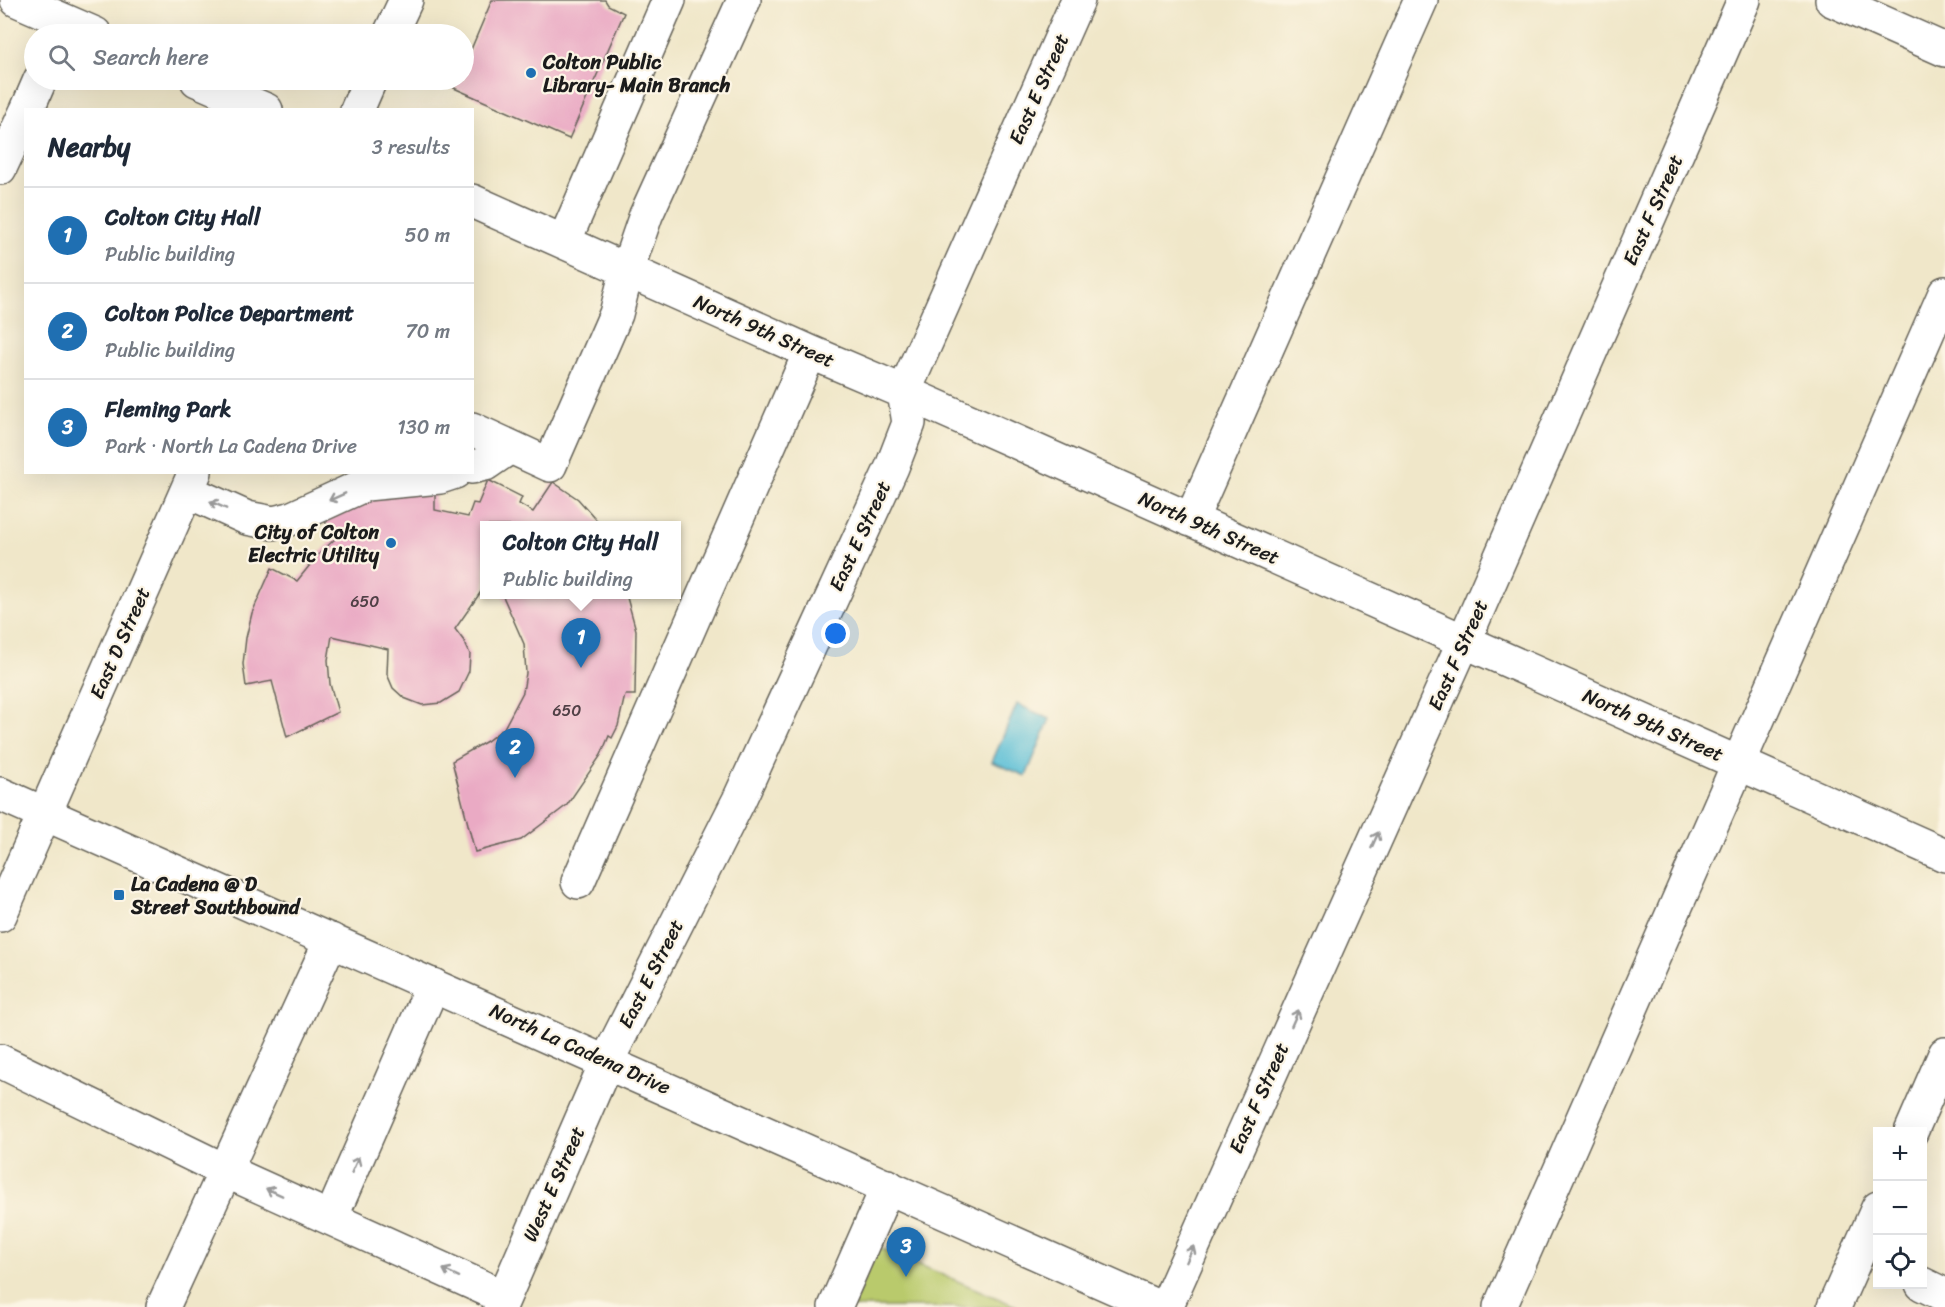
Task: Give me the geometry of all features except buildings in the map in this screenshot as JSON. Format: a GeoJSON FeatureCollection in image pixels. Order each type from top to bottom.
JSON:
{"type":"FeatureCollection","features":[{"type":"Feature","properties":{"kind":"street"},"geometry":{"type":"LineString","coordinates":[[16,0],[74,23]]}},
{"type":"Feature","properties":{"kind":"street"},"geometry":{"type":"LineString","coordinates":[[395,24],[406,0]]}},
{"type":"Feature","properties":{"kind":"street"},"geometry":{"type":"LineString","coordinates":[[564,242],[669,0]]}},
{"type":"Feature","properties":{"kind":"street"},"geometry":{"type":"LineString","coordinates":[[474,430],[550,465],[616,314],[627,270],[646,215],[744,0]]}},
{"type":"Feature","properties":{"kind":"street","name":"East E Street"},"geometry":{"type":"LineString","coordinates":[[607,1061],[739,800],[892,467],[909,423],[904,392],[1078,0]]}},
{"type":"Feature","properties":{"kind":"street"},"geometry":{"type":"LineString","coordinates":[[1191,520],[1420,0]]}},
{"type":"Feature","properties":{"kind":"street","name":"East F Street"},"geometry":{"type":"LineString","coordinates":[[1166,1307],[1464,641],[1744,0]]}},
{"type":"Feature","properties":{"kind":"street"},"geometry":{"type":"LineString","coordinates":[[1832,0],[1945,50]]}},
{"type":"Feature","properties":{"kind":"street"},"geometry":{"type":"LineString","coordinates":[[27,108],[35,90]]}},
{"type":"Feature","properties":{"kind":"street"},"geometry":{"type":"LineString","coordinates":[[220,90],[261,108]]}},
{"type":"Feature","properties":{"kind":"street"},"geometry":{"type":"LineString","coordinates":[[358,108],[366,90]]}},
{"type":"Feature","properties":{"kind":"street"},"geometry":{"type":"LineString","coordinates":[[0,168],[24,115]]}},
{"type":"Feature","properties":{"kind":"street","name":"North 9th Street"},"geometry":{"type":"LineString","coordinates":[[474,202],[1945,855]]}},
{"type":"Feature","properties":{"kind":"street"},"geometry":{"type":"LineString","coordinates":[[1511,1304],[1737,762],[1945,293]]}},
{"type":"Feature","properties":{"kind":"street"},"geometry":{"type":"LineString","coordinates":[[578,882],[810,352]]}},
{"type":"Feature","properties":{"kind":"street"},"geometry":{"type":"LineString","coordinates":[[474,467],[485,464],[510,447]]}},
{"type":"Feature","properties":{"kind":"street"},"geometry":{"type":"LineString","coordinates":[[191,482],[247,519],[273,523],[290,519],[366,484],[440,477],[449,474]]}},
{"type":"Feature","properties":{"kind":"street","name":"East D Street"},"geometry":{"type":"LineString","coordinates":[[0,915],[191,482]]}},
{"type":"Feature","properties":{"kind":"street","name":"North La Cadena Drive"},"geometry":{"type":"LineString","coordinates":[[0,794],[1158,1307]]}},
{"type":"Feature","properties":{"kind":"street"},"geometry":{"type":"LineString","coordinates":[[163,1307],[331,940]]}},
{"type":"Feature","properties":{"kind":"street"},"geometry":{"type":"LineString","coordinates":[[331,1218],[433,985]]}},
{"type":"Feature","properties":{"kind":"street"},"geometry":{"type":"LineString","coordinates":[[1913,1127],[1945,1054]]}},
{"type":"Feature","properties":{"kind":"street"},"geometry":{"type":"LineString","coordinates":[[0,1061],[502,1302]]}},
{"type":"Feature","properties":{"kind":"street","name":"West E Street"},"geometry":{"type":"LineString","coordinates":[[502,1302],[607,1061]]}},
{"type":"Feature","properties":{"kind":"street"},"geometry":{"type":"LineString","coordinates":[[835,1307],[888,1186]]}},
{"type":"Feature","properties":{"kind":"street"},"geometry":{"type":"LineString","coordinates":[[1834,1307],[1867,1261],[1873,1232]]}},
{"type":"Feature","properties":{"kind":"street"},"geometry":{"type":"LineString","coordinates":[[1927,1286],[1945,1295]]}},
{"type":"Feature","properties":{"kind":"green space"},"geometry":{"type":"Polygon","coordinates":[[[878,1247],[1018,1307],[852,1307],[878,1247]]]}},
{"type":"Feature","properties":{"kind":"water"},"geometry":{"type":"Polygon","coordinates":[[[1017,704],[1050,719],[1026,776],[992,762],[1017,704]]]}},
{"type":"Feature","properties":{"kind":"place","name":"Colton Public Library- Main Branch"},"geometry":{"type":"Point","coordinates":[531,73]}},
{"type":"Feature","properties":{"kind":"place","name":"City of Colton Electric Utility"},"geometry":{"type":"Point","coordinates":[391,543]}},
{"type":"Feature","properties":{"kind":"place","name":"Colton City Hall"},"geometry":{"type":"Point","coordinates":[581,668]}},
{"type":"Feature","properties":{"kind":"place","name":"Colton Police Department"},"geometry":{"type":"Point","coordinates":[515,778]}},
{"type":"Feature","properties":{"kind":"place","name":"La Cadena @ D Street Southbound"},"geometry":{"type":"Point","coordinates":[119,895]}},
{"type":"Feature","properties":{"kind":"place","name":"Fleming Park"},"geometry":{"type":"Point","coordinates":[906,1277]}}]}
